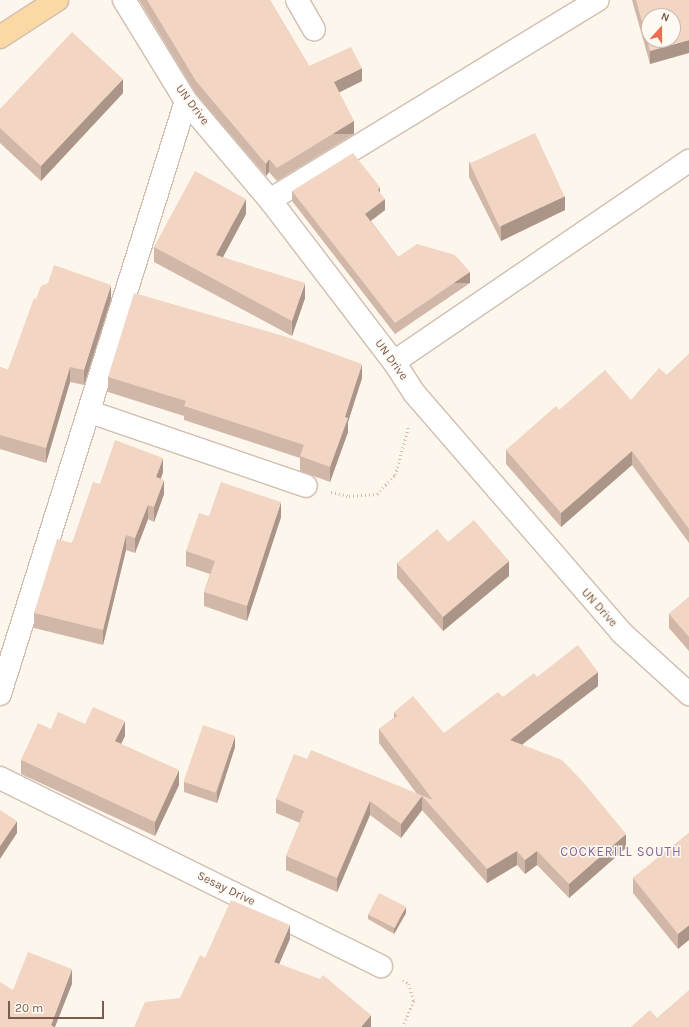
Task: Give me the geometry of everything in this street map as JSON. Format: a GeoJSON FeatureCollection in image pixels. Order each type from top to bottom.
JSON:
{"type":"FeatureCollection","features":[{"type":"Feature","properties":{"kind":"main road"},"geometry":{"type":"LineString","coordinates":[[0,37],[57,0]]}},
{"type":"Feature","properties":{"kind":"street","name":"UN Drive"},"geometry":{"type":"LineString","coordinates":[[124,0],[186,101],[270,200],[394,362],[415,394],[553,556],[622,633],[689,694]]}},
{"type":"Feature","properties":{"kind":"street"},"geometry":{"type":"LineString","coordinates":[[297,0],[314,30]]}},
{"type":"Feature","properties":{"kind":"street"},"geometry":{"type":"LineString","coordinates":[[270,200],[598,0]]}},
{"type":"Feature","properties":{"kind":"street"},"geometry":{"type":"LineString","coordinates":[[0,694],[90,412],[186,101]]}},
{"type":"Feature","properties":{"kind":"street"},"geometry":{"type":"LineString","coordinates":[[394,362],[689,161]]}},
{"type":"Feature","properties":{"kind":"street"},"geometry":{"type":"LineString","coordinates":[[90,412],[306,486]]}},
{"type":"Feature","properties":{"kind":"street","name":"Sesay Drive"},"geometry":{"type":"LineString","coordinates":[[0,778],[381,966]]}},
{"type":"Feature","properties":{"kind":"path"},"geometry":{"type":"LineString","coordinates":[[306,486],[349,496],[377,494],[396,475],[415,394]]}},
{"type":"Feature","properties":{"kind":"path"},"geometry":{"type":"LineString","coordinates":[[381,966],[409,984],[414,1001],[403,1027]]}},
{"type":"Feature","properties":{"kind":"building"},"geometry":{"type":"Polygon","coordinates":[[[147,0],[270,0],[309,66],[351,47],[362,68],[334,82],[354,121],[277,168],[269,159],[266,164],[196,81],[147,0]]]}},
{"type":"Feature","properties":{"kind":"building"},"geometry":{"type":"Polygon","coordinates":[[[636,0],[689,0],[689,40],[681,42],[681,8],[641,8],[641,18],[636,0]]]}},
{"type":"Feature","properties":{"kind":"building"},"geometry":{"type":"Polygon","coordinates":[[[72,32],[123,79],[41,166],[0,128],[0,109],[72,32]]]}},
{"type":"Feature","properties":{"kind":"building"},"geometry":{"type":"Polygon","coordinates":[[[649,48],[661,48],[650,51],[649,48]]]}},
{"type":"Feature","properties":{"kind":"building"},"geometry":{"type":"Polygon","coordinates":[[[535,133],[565,196],[499,227],[470,163],[535,133]]]}},
{"type":"Feature","properties":{"kind":"building"},"geometry":{"type":"Polygon","coordinates":[[[353,153],[380,187],[378,190],[385,199],[365,214],[398,257],[417,244],[455,255],[470,272],[395,323],[292,191],[353,153]]]}},
{"type":"Feature","properties":{"kind":"building"},"geometry":{"type":"Polygon","coordinates":[[[195,171],[246,199],[216,255],[305,283],[292,321],[154,247],[195,171]]]}},
{"type":"Feature","properties":{"kind":"building"},"geometry":{"type":"Polygon","coordinates":[[[54,265],[111,285],[84,370],[70,367],[46,448],[0,435],[0,367],[8,370],[34,298],[36,299],[41,286],[48,283],[54,265]]]}},
{"type":"Feature","properties":{"kind":"building"},"geometry":{"type":"Polygon","coordinates":[[[134,293],[287,337],[362,364],[345,417],[348,418],[330,467],[300,456],[304,445],[184,406],[186,401],[108,377],[134,293]]]}},
{"type":"Feature","properties":{"kind":"building"},"geometry":{"type":"Polygon","coordinates":[[[689,354],[689,529],[632,451],[561,513],[506,450],[556,406],[559,410],[605,370],[631,400],[659,368],[667,375],[689,354]]]}},
{"type":"Feature","properties":{"kind":"building"},"geometry":{"type":"Polygon","coordinates":[[[115,440],[163,458],[156,477],[164,480],[154,507],[148,505],[135,538],[126,535],[103,630],[34,613],[57,539],[72,543],[93,482],[100,484],[115,440]]]}},
{"type":"Feature","properties":{"kind":"building"},"geometry":{"type":"Polygon","coordinates":[[[221,482],[281,502],[247,606],[204,592],[215,561],[186,551],[199,513],[209,516],[221,482]]]}},
{"type":"Feature","properties":{"kind":"building"},"geometry":{"type":"Polygon","coordinates":[[[474,520],[509,561],[443,617],[397,563],[437,529],[448,542],[474,520]]]}},
{"type":"Feature","properties":{"kind":"building"},"geometry":{"type":"Polygon","coordinates":[[[689,597],[689,637],[669,614],[689,597]]]}},
{"type":"Feature","properties":{"kind":"building"},"geometry":{"type":"Polygon","coordinates":[[[578,645],[598,672],[510,740],[562,760],[584,783],[626,834],[569,884],[537,851],[525,860],[517,851],[487,869],[422,796],[401,824],[370,801],[337,878],[286,856],[304,811],[276,799],[294,754],[307,759],[311,750],[433,800],[379,729],[397,716],[394,712],[413,696],[444,733],[498,692],[503,697],[534,673],[537,677],[578,645]]]}},
{"type":"Feature","properties":{"kind":"building"},"geometry":{"type":"Polygon","coordinates":[[[93,707],[125,721],[115,741],[179,770],[155,822],[21,760],[38,723],[51,729],[58,712],[85,724],[93,707]]]}},
{"type":"Feature","properties":{"kind":"building"},"geometry":{"type":"Polygon","coordinates":[[[203,725],[235,736],[216,793],[183,782],[203,725]]]}},
{"type":"Feature","properties":{"kind":"building"},"geometry":{"type":"Polygon","coordinates":[[[0,810],[17,821],[0,846],[0,810]]]}},
{"type":"Feature","properties":{"kind":"building"},"geometry":{"type":"Polygon","coordinates":[[[689,833],[689,925],[678,934],[633,878],[689,833]]]}},
{"type":"Feature","properties":{"kind":"building"},"geometry":{"type":"Polygon","coordinates":[[[379,893],[406,907],[395,928],[368,914],[379,893]]]}},
{"type":"Feature","properties":{"kind":"building"},"geometry":{"type":"Polygon","coordinates":[[[231,900],[290,925],[274,962],[320,979],[323,975],[371,1015],[361,1027],[134,1027],[145,1002],[180,998],[200,955],[205,958],[231,900]]]}},
{"type":"Feature","properties":{"kind":"building"},"geometry":{"type":"Polygon","coordinates":[[[28,952],[72,969],[51,1025],[54,1027],[0,1027],[0,982],[13,990],[28,952]]]}},
{"type":"Feature","properties":{"kind":"building"},"geometry":{"type":"Polygon","coordinates":[[[689,990],[689,1027],[631,1027],[650,1010],[657,1018],[689,990]]]}},
{"type":"Feature","properties":{"kind":"district","name":"COCKERILL SOUTH"},"geometry":{"type":"Point","coordinates":[621,852]}}]}
